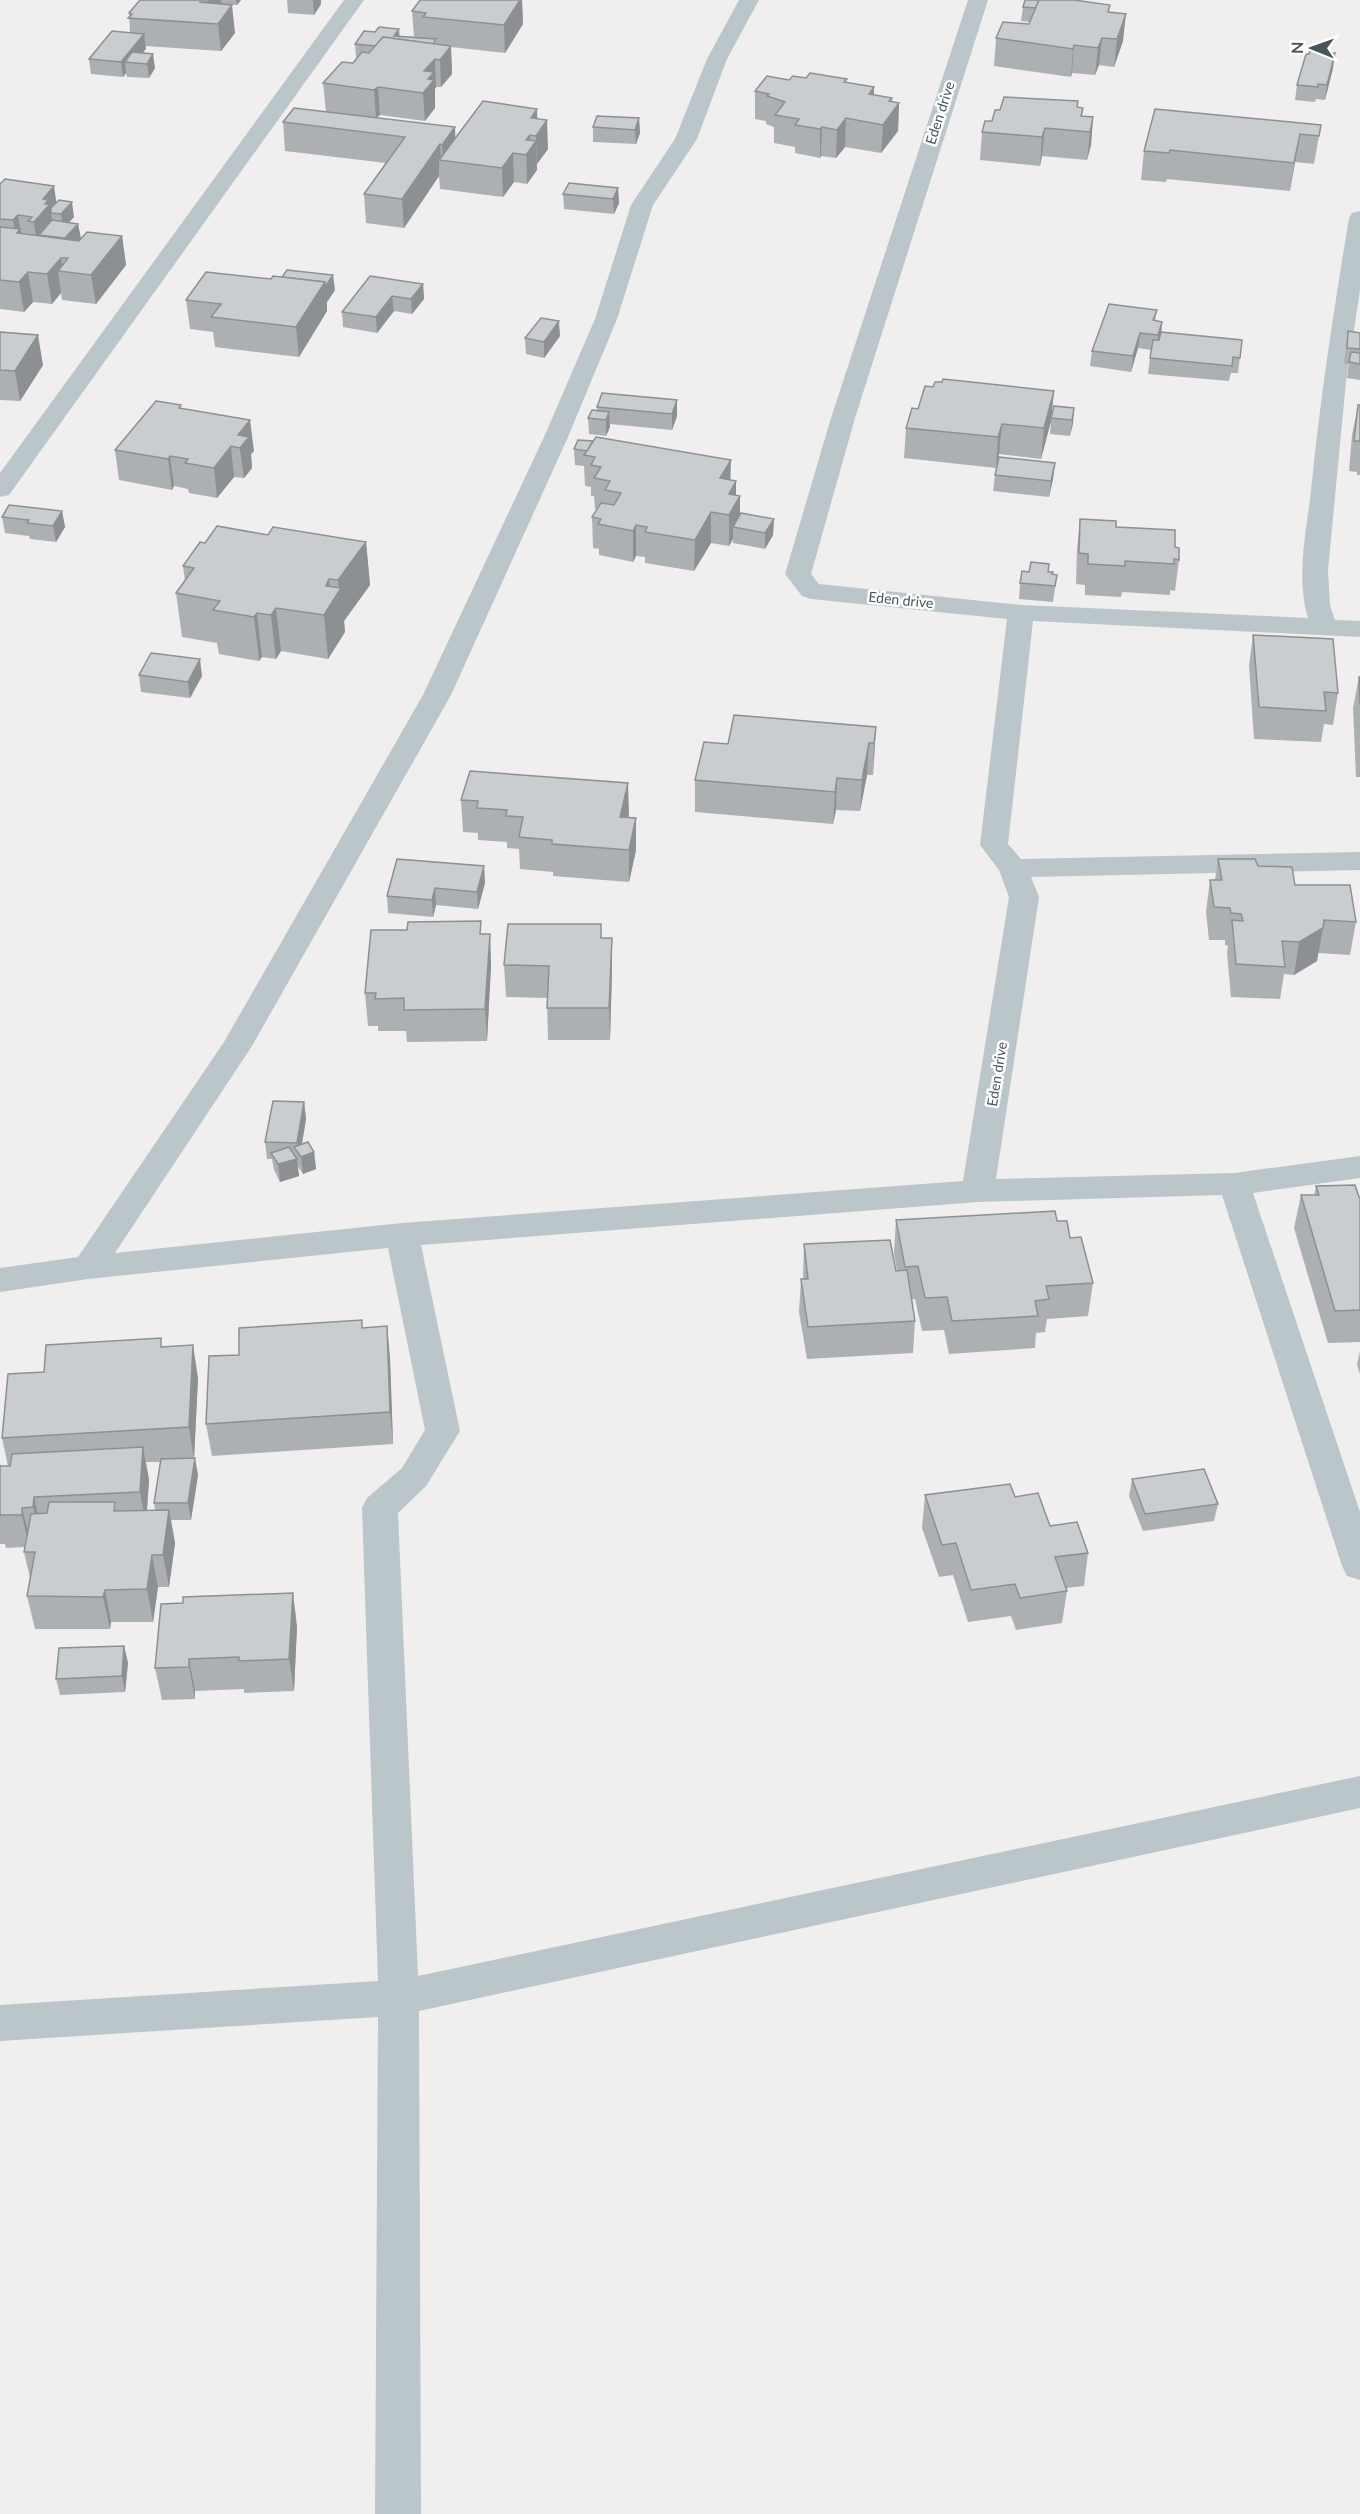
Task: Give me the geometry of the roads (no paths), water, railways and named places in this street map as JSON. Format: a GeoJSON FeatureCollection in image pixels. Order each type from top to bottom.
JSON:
{"type":"FeatureCollection","features":[{"type":"Feature","properties":{"kind":"street"},"geometry":{"type":"LineString","coordinates":[[0,490],[354,0]]}},
{"type":"Feature","properties":{"kind":"street"},"geometry":{"type":"LineString","coordinates":[[88,1267],[237,1047],[436,694],[556,437],[606,319],[642,205],[686,139],[717,59],[749,0]]}},
{"type":"Feature","properties":{"kind":"street","name":"Eden drive"},"geometry":{"type":"LineString","coordinates":[[978,0],[850,396],[798,574],[812,591],[1021,613],[994,845],[1013,868],[1024,897],[978,1191]]}},
{"type":"Feature","properties":{"kind":"street"},"geometry":{"type":"LineString","coordinates":[[1324,627],[1317,605],[1315,570],[1334,382],[1360,218]]}},
{"type":"Feature","properties":{"kind":"street"},"geometry":{"type":"LineString","coordinates":[[1021,613],[1360,629]]}},
{"type":"Feature","properties":{"kind":"street"},"geometry":{"type":"LineString","coordinates":[[1013,868],[1360,861]]}},
{"type":"Feature","properties":{"kind":"street"},"geometry":{"type":"LineString","coordinates":[[0,1280],[88,1267],[402,1235],[978,1191],[1234,1184],[1360,1167]]}},
{"type":"Feature","properties":{"kind":"street"},"geometry":{"type":"LineString","coordinates":[[1234,1184],[1360,1566]]}},
{"type":"Feature","properties":{"kind":"street"},"geometry":{"type":"LineString","coordinates":[[398,2514],[399,1998],[380,1508],[414,1477],[443,1431],[402,1235]]}},
{"type":"Feature","properties":{"kind":"street"},"geometry":{"type":"LineString","coordinates":[[0,2023],[399,1998],[1360,1792]]}}]}
